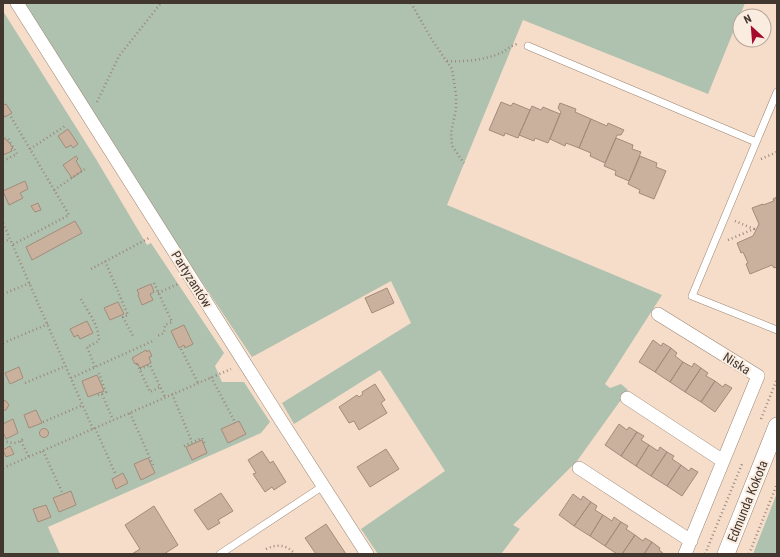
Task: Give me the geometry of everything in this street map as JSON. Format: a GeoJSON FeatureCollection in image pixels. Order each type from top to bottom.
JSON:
{"type":"FeatureCollection","features":[{"type":"Feature","properties":{"kind":"street","name":"Partyzantów"},"geometry":{"type":"LineString","coordinates":[[17,3],[244,363],[367,554]]}},
{"type":"Feature","properties":{"kind":"street","name":"Niska"},"geometry":{"type":"LineString","coordinates":[[658,314],[758,376],[685,554]]}},
{"type":"Feature","properties":{"kind":"street"},"geometry":{"type":"LineString","coordinates":[[627,398],[723,461]]}},
{"type":"Feature","properties":{"kind":"street","name":"Edmunda Kokota"},"geometry":{"type":"LineString","coordinates":[[726,554],[777,426]]}},
{"type":"Feature","properties":{"kind":"street"},"geometry":{"type":"LineString","coordinates":[[579,468],[691,541]]}},
{"type":"Feature","properties":{"kind":"lane"},"geometry":{"type":"LineString","coordinates":[[528,46],[756,142]]}},
{"type":"Feature","properties":{"kind":"lane"},"geometry":{"type":"LineString","coordinates":[[777,92],[692,296],[777,330]]}},
{"type":"Feature","properties":{"kind":"lane"},"geometry":{"type":"LineString","coordinates":[[220,554],[323,486]]}},
{"type":"Feature","properties":{"kind":"path"},"geometry":{"type":"LineString","coordinates":[[90,117],[119,56],[161,3]]}},
{"type":"Feature","properties":{"kind":"path"},"geometry":{"type":"LineString","coordinates":[[411,3],[432,40],[452,69],[456,95],[456,109],[451,133],[452,146],[464,164]]}},
{"type":"Feature","properties":{"kind":"path"},"geometry":{"type":"LineString","coordinates":[[447,61],[464,62],[478,60],[502,52],[520,43],[528,46]]}},
{"type":"Feature","properties":{"kind":"path"},"geometry":{"type":"LineString","coordinates":[[11,117],[69,215],[12,245]]}},
{"type":"Feature","properties":{"kind":"path"},"geometry":{"type":"LineString","coordinates":[[30,149],[65,126]]}},
{"type":"Feature","properties":{"kind":"path"},"geometry":{"type":"LineString","coordinates":[[3,161],[17,154],[7,136]]}},
{"type":"Feature","properties":{"kind":"path"},"geometry":{"type":"LineString","coordinates":[[762,152],[759,159],[777,152]]}},
{"type":"Feature","properties":{"kind":"path"},"geometry":{"type":"LineString","coordinates":[[54,190],[85,169]]}},
{"type":"Feature","properties":{"kind":"path"},"geometry":{"type":"LineString","coordinates":[[727,234],[725,240],[754,229],[737,222]]}},
{"type":"Feature","properties":{"kind":"path"},"geometry":{"type":"LineString","coordinates":[[3,224],[83,405],[115,473]]}},
{"type":"Feature","properties":{"kind":"path"},"geometry":{"type":"LineString","coordinates":[[90,269],[162,231]]}},
{"type":"Feature","properties":{"kind":"path"},"geometry":{"type":"LineString","coordinates":[[3,242],[10,239]]}},
{"type":"Feature","properties":{"kind":"path"},"geometry":{"type":"LineString","coordinates":[[105,261],[128,315],[123,317],[134,338]]}},
{"type":"Feature","properties":{"kind":"path"},"geometry":{"type":"LineString","coordinates":[[158,293],[190,277]]}},
{"type":"Feature","properties":{"kind":"path"},"geometry":{"type":"LineString","coordinates":[[3,294],[30,283]]}},
{"type":"Feature","properties":{"kind":"path"},"geometry":{"type":"LineString","coordinates":[[154,283],[172,322],[166,325],[164,333],[157,336]]}},
{"type":"Feature","properties":{"kind":"path"},"geometry":{"type":"LineString","coordinates":[[81,299],[96,326],[98,333],[99,341],[87,347],[95,367]]}},
{"type":"Feature","properties":{"kind":"path"},"geometry":{"type":"LineString","coordinates":[[3,343],[48,324]]}},
{"type":"Feature","properties":{"kind":"path"},"geometry":{"type":"LineString","coordinates":[[71,378],[155,340]]}},
{"type":"Feature","properties":{"kind":"path"},"geometry":{"type":"LineString","coordinates":[[181,348],[198,383]]}},
{"type":"Feature","properties":{"kind":"path"},"geometry":{"type":"LineString","coordinates":[[3,468],[244,363]]}},
{"type":"Feature","properties":{"kind":"path"},"geometry":{"type":"LineString","coordinates":[[137,364],[150,392],[160,387]]}},
{"type":"Feature","properties":{"kind":"path"},"geometry":{"type":"LineString","coordinates":[[140,369],[150,365],[165,397]]}},
{"type":"Feature","properties":{"kind":"path"},"geometry":{"type":"LineString","coordinates":[[25,383],[66,366]]}},
{"type":"Feature","properties":{"kind":"path"},"geometry":{"type":"LineString","coordinates":[[99,373],[106,392],[100,394],[113,420]]}},
{"type":"Feature","properties":{"kind":"path"},"geometry":{"type":"LineString","coordinates":[[211,377],[235,422]]}},
{"type":"Feature","properties":{"kind":"path"},"geometry":{"type":"LineString","coordinates":[[172,394],[192,442]]}},
{"type":"Feature","properties":{"kind":"path"},"geometry":{"type":"LineString","coordinates":[[43,422],[83,405]]}},
{"type":"Feature","properties":{"kind":"path"},"geometry":{"type":"LineString","coordinates":[[130,412],[153,465]]}},
{"type":"Feature","properties":{"kind":"path"},"geometry":{"type":"LineString","coordinates":[[184,446],[202,438],[205,445]]}},
{"type":"Feature","properties":{"kind":"path"},"geometry":{"type":"LineString","coordinates":[[3,440],[12,443],[22,440],[28,457]]}},
{"type":"Feature","properties":{"kind":"path"},"geometry":{"type":"LineString","coordinates":[[43,451],[62,492]]}},
{"type":"Feature","properties":{"kind":"path"},"geometry":{"type":"LineString","coordinates":[[749,554],[777,484]]}},
{"type":"Feature","properties":{"kind":"path"},"geometry":{"type":"LineString","coordinates":[[266,550],[277,545],[282,545],[287,547],[295,554]]}},
{"type":"Feature","properties":{"kind":"green space"},"geometry":{"type":"Polygon","coordinates":[[[17,3],[745,3],[743,8],[732,8],[732,35],[708,94],[523,20],[447,205],[662,295],[605,384],[610,388],[621,384],[628,390],[577,461],[513,525],[520,529],[501,554],[378,554],[361,529],[445,471],[380,370],[294,424],[282,403],[411,323],[391,281],[252,357],[17,3]]]}},
{"type":"Feature","properties":{"kind":"green space"},"geometry":{"type":"Polygon","coordinates":[[[3,11],[96,159],[147,245],[151,243],[224,353],[215,366],[222,382],[244,382],[270,422],[261,433],[48,527],[60,554],[3,554],[3,11]]]}},
{"type":"Feature","properties":{"kind":"green space"},"geometry":{"type":"Polygon","coordinates":[[[777,493],[777,554],[753,554],[777,493]]]}},
{"type":"Feature","properties":{"kind":"building"},"geometry":{"type":"Polygon","coordinates":[[[501,102],[511,106],[513,103],[530,110],[518,138],[505,133],[504,136],[489,130],[501,102]]]}},
{"type":"Feature","properties":{"kind":"building"},"geometry":{"type":"Polygon","coordinates":[[[560,103],[576,109],[575,112],[591,119],[579,148],[566,143],[565,146],[550,139],[561,112],[558,108],[560,103]]]}},
{"type":"Feature","properties":{"kind":"building"},"geometry":{"type":"Polygon","coordinates":[[[6,104],[12,113],[5,117],[3,114],[3,105],[6,104]]]}},
{"type":"Feature","properties":{"kind":"building"},"geometry":{"type":"Polygon","coordinates":[[[532,106],[541,110],[543,107],[560,114],[548,143],[535,138],[534,141],[519,135],[532,106]]]}},
{"type":"Feature","properties":{"kind":"building"},"geometry":{"type":"Polygon","coordinates":[[[591,119],[607,126],[608,123],[624,130],[621,135],[617,135],[605,163],[590,156],[591,153],[579,148],[591,119]]]}},
{"type":"Feature","properties":{"kind":"building"},"geometry":{"type":"Polygon","coordinates":[[[68,129],[78,144],[73,148],[71,145],[66,148],[58,136],[68,129]]]}},
{"type":"Feature","properties":{"kind":"building"},"geometry":{"type":"Polygon","coordinates":[[[5,138],[13,148],[11,149],[12,151],[3,155],[3,139],[5,138]]]}},
{"type":"Feature","properties":{"kind":"building"},"geometry":{"type":"Polygon","coordinates":[[[616,138],[633,145],[632,149],[641,152],[629,181],[615,175],[616,171],[604,166],[616,138]]]}},
{"type":"Feature","properties":{"kind":"building"},"geometry":{"type":"Polygon","coordinates":[[[76,156],[78,159],[76,161],[82,171],[72,178],[63,165],[76,156]]]}},
{"type":"Feature","properties":{"kind":"building"},"geometry":{"type":"Polygon","coordinates":[[[640,156],[657,163],[656,167],[666,171],[654,199],[639,193],[640,190],[628,184],[640,156]]]}},
{"type":"Feature","properties":{"kind":"building"},"geometry":{"type":"Polygon","coordinates":[[[25,181],[28,189],[20,193],[23,198],[9,205],[3,191],[25,181]]]}},
{"type":"Feature","properties":{"kind":"building"},"geometry":{"type":"Polygon","coordinates":[[[777,197],[777,267],[774,268],[772,265],[750,274],[746,264],[748,263],[743,252],[741,253],[737,243],[753,236],[759,224],[752,208],[774,201],[773,199],[777,197]]]}},
{"type":"Feature","properties":{"kind":"building"},"geometry":{"type":"Polygon","coordinates":[[[38,203],[41,210],[35,212],[31,206],[38,203]]]}},
{"type":"Feature","properties":{"kind":"building"},"geometry":{"type":"Polygon","coordinates":[[[75,221],[82,233],[32,260],[26,247],[75,221]]]}},
{"type":"Feature","properties":{"kind":"building"},"geometry":{"type":"Polygon","coordinates":[[[151,284],[154,292],[150,294],[153,300],[142,305],[137,290],[151,284]]]}},
{"type":"Feature","properties":{"kind":"building"},"geometry":{"type":"Polygon","coordinates":[[[387,288],[394,303],[372,313],[365,298],[387,288]]]}},
{"type":"Feature","properties":{"kind":"building"},"geometry":{"type":"Polygon","coordinates":[[[118,302],[124,314],[110,320],[104,308],[118,302]]]}},
{"type":"Feature","properties":{"kind":"building"},"geometry":{"type":"Polygon","coordinates":[[[87,321],[93,333],[80,339],[78,335],[74,337],[70,329],[87,321]]]}},
{"type":"Feature","properties":{"kind":"building"},"geometry":{"type":"Polygon","coordinates":[[[184,325],[193,344],[185,348],[184,345],[179,348],[171,331],[184,325]]]}},
{"type":"Feature","properties":{"kind":"building"},"geometry":{"type":"Polygon","coordinates":[[[653,340],[661,346],[663,343],[671,348],[655,372],[639,362],[653,340]]]}},
{"type":"Feature","properties":{"kind":"building"},"geometry":{"type":"Polygon","coordinates":[[[671,348],[677,353],[675,356],[683,362],[670,382],[655,372],[671,348]]]}},
{"type":"Feature","properties":{"kind":"building"},"geometry":{"type":"Polygon","coordinates":[[[146,350],[147,352],[149,350],[152,356],[149,357],[151,363],[140,368],[137,363],[135,364],[132,358],[146,350]]]}},
{"type":"Feature","properties":{"kind":"building"},"geometry":{"type":"Polygon","coordinates":[[[683,362],[692,367],[694,363],[701,368],[685,392],[670,382],[683,362]]]}},
{"type":"Feature","properties":{"kind":"building"},"geometry":{"type":"Polygon","coordinates":[[[19,367],[23,378],[10,384],[5,373],[19,367]]]}},
{"type":"Feature","properties":{"kind":"building"},"geometry":{"type":"Polygon","coordinates":[[[701,368],[708,373],[706,376],[715,381],[701,402],[685,392],[701,368]]]}},
{"type":"Feature","properties":{"kind":"building"},"geometry":{"type":"Polygon","coordinates":[[[97,375],[104,391],[88,397],[82,381],[97,375]]]}},
{"type":"Feature","properties":{"kind":"building"},"geometry":{"type":"Polygon","coordinates":[[[715,381],[723,387],[725,384],[732,388],[715,412],[701,402],[715,381]]]}},
{"type":"Feature","properties":{"kind":"building"},"geometry":{"type":"Polygon","coordinates":[[[375,384],[385,400],[381,403],[387,413],[359,430],[354,421],[349,423],[339,407],[357,395],[359,397],[363,394],[362,392],[375,384]]]}},
{"type":"Feature","properties":{"kind":"building"},"geometry":{"type":"Polygon","coordinates":[[[3,400],[9,405],[6,410],[3,410],[3,400]]]}},
{"type":"Feature","properties":{"kind":"building"},"geometry":{"type":"Polygon","coordinates":[[[36,410],[42,423],[29,428],[24,415],[36,410]]]}},
{"type":"Feature","properties":{"kind":"building"},"geometry":{"type":"Polygon","coordinates":[[[13,419],[18,433],[6,439],[3,432],[3,424],[13,419]]]}},
{"type":"Feature","properties":{"kind":"building"},"geometry":{"type":"Polygon","coordinates":[[[239,421],[246,434],[228,443],[221,429],[239,421]]]}},
{"type":"Feature","properties":{"kind":"building"},"geometry":{"type":"Polygon","coordinates":[[[619,424],[627,430],[629,427],[637,432],[621,456],[605,445],[619,424]]]}},
{"type":"Feature","properties":{"kind":"building"},"geometry":{"type":"Polygon","coordinates":[[[42,429],[46,429],[48,433],[46,437],[42,437],[40,435],[40,431],[42,429]]]}},
{"type":"Feature","properties":{"kind":"building"},"geometry":{"type":"Polygon","coordinates":[[[637,432],[644,436],[641,440],[649,445],[636,466],[621,456],[637,432]]]}},
{"type":"Feature","properties":{"kind":"building"},"geometry":{"type":"Polygon","coordinates":[[[202,440],[207,453],[192,460],[186,447],[202,440]]]}},
{"type":"Feature","properties":{"kind":"building"},"geometry":{"type":"Polygon","coordinates":[[[649,445],[658,451],[660,447],[667,452],[651,476],[636,466],[649,445]]]}},
{"type":"Feature","properties":{"kind":"building"},"geometry":{"type":"Polygon","coordinates":[[[10,446],[14,454],[6,457],[3,450],[10,446]]]}},
{"type":"Feature","properties":{"kind":"building"},"geometry":{"type":"Polygon","coordinates":[[[386,449],[399,469],[370,487],[357,467],[386,449]]]}},
{"type":"Feature","properties":{"kind":"building"},"geometry":{"type":"Polygon","coordinates":[[[262,451],[270,463],[273,461],[286,482],[274,490],[272,487],[265,492],[253,474],[256,473],[248,460],[262,451]]]}},
{"type":"Feature","properties":{"kind":"building"},"geometry":{"type":"Polygon","coordinates":[[[667,452],[674,456],[672,459],[681,465],[667,486],[651,476],[667,452]]]}},
{"type":"Feature","properties":{"kind":"building"},"geometry":{"type":"Polygon","coordinates":[[[148,458],[155,473],[141,480],[134,464],[148,458]]]}},
{"type":"Feature","properties":{"kind":"building"},"geometry":{"type":"Polygon","coordinates":[[[681,465],[689,471],[691,468],[698,472],[682,496],[667,486],[681,465]]]}},
{"type":"Feature","properties":{"kind":"building"},"geometry":{"type":"Polygon","coordinates":[[[123,473],[128,483],[116,489],[112,479],[123,473]]]}},
{"type":"Feature","properties":{"kind":"building"},"geometry":{"type":"Polygon","coordinates":[[[71,491],[76,505],[59,512],[53,498],[71,491]]]}},
{"type":"Feature","properties":{"kind":"building"},"geometry":{"type":"Polygon","coordinates":[[[221,493],[233,511],[218,520],[220,523],[208,530],[194,510],[221,493]]]}},
{"type":"Feature","properties":{"kind":"building"},"geometry":{"type":"Polygon","coordinates":[[[573,494],[581,500],[583,496],[591,502],[574,526],[559,515],[573,494]]]}},
{"type":"Feature","properties":{"kind":"building"},"geometry":{"type":"Polygon","coordinates":[[[591,502],[597,506],[595,510],[603,515],[590,536],[574,526],[591,502]]]}},
{"type":"Feature","properties":{"kind":"building"},"geometry":{"type":"Polygon","coordinates":[[[46,505],[51,517],[38,522],[33,509],[46,505]]]}},
{"type":"Feature","properties":{"kind":"building"},"geometry":{"type":"Polygon","coordinates":[[[154,506],[178,545],[164,554],[132,554],[140,549],[125,525],[154,506]]]}},
{"type":"Feature","properties":{"kind":"building"},"geometry":{"type":"Polygon","coordinates":[[[603,515],[612,521],[614,517],[621,522],[605,546],[590,536],[603,515]]]}},
{"type":"Feature","properties":{"kind":"building"},"geometry":{"type":"Polygon","coordinates":[[[621,522],[628,526],[626,529],[635,535],[622,554],[617,554],[605,546],[621,522]]]}},
{"type":"Feature","properties":{"kind":"building"},"geometry":{"type":"Polygon","coordinates":[[[326,524],[346,554],[316,554],[305,538],[326,524]]]}},
{"type":"Feature","properties":{"kind":"building"},"geometry":{"type":"Polygon","coordinates":[[[635,535],[643,541],[645,538],[652,542],[644,554],[622,554],[635,535]]]}},
{"type":"Feature","properties":{"kind":"building"},"geometry":{"type":"Polygon","coordinates":[[[652,542],[660,548],[659,550],[664,554],[644,554],[652,542]]]}}]}
